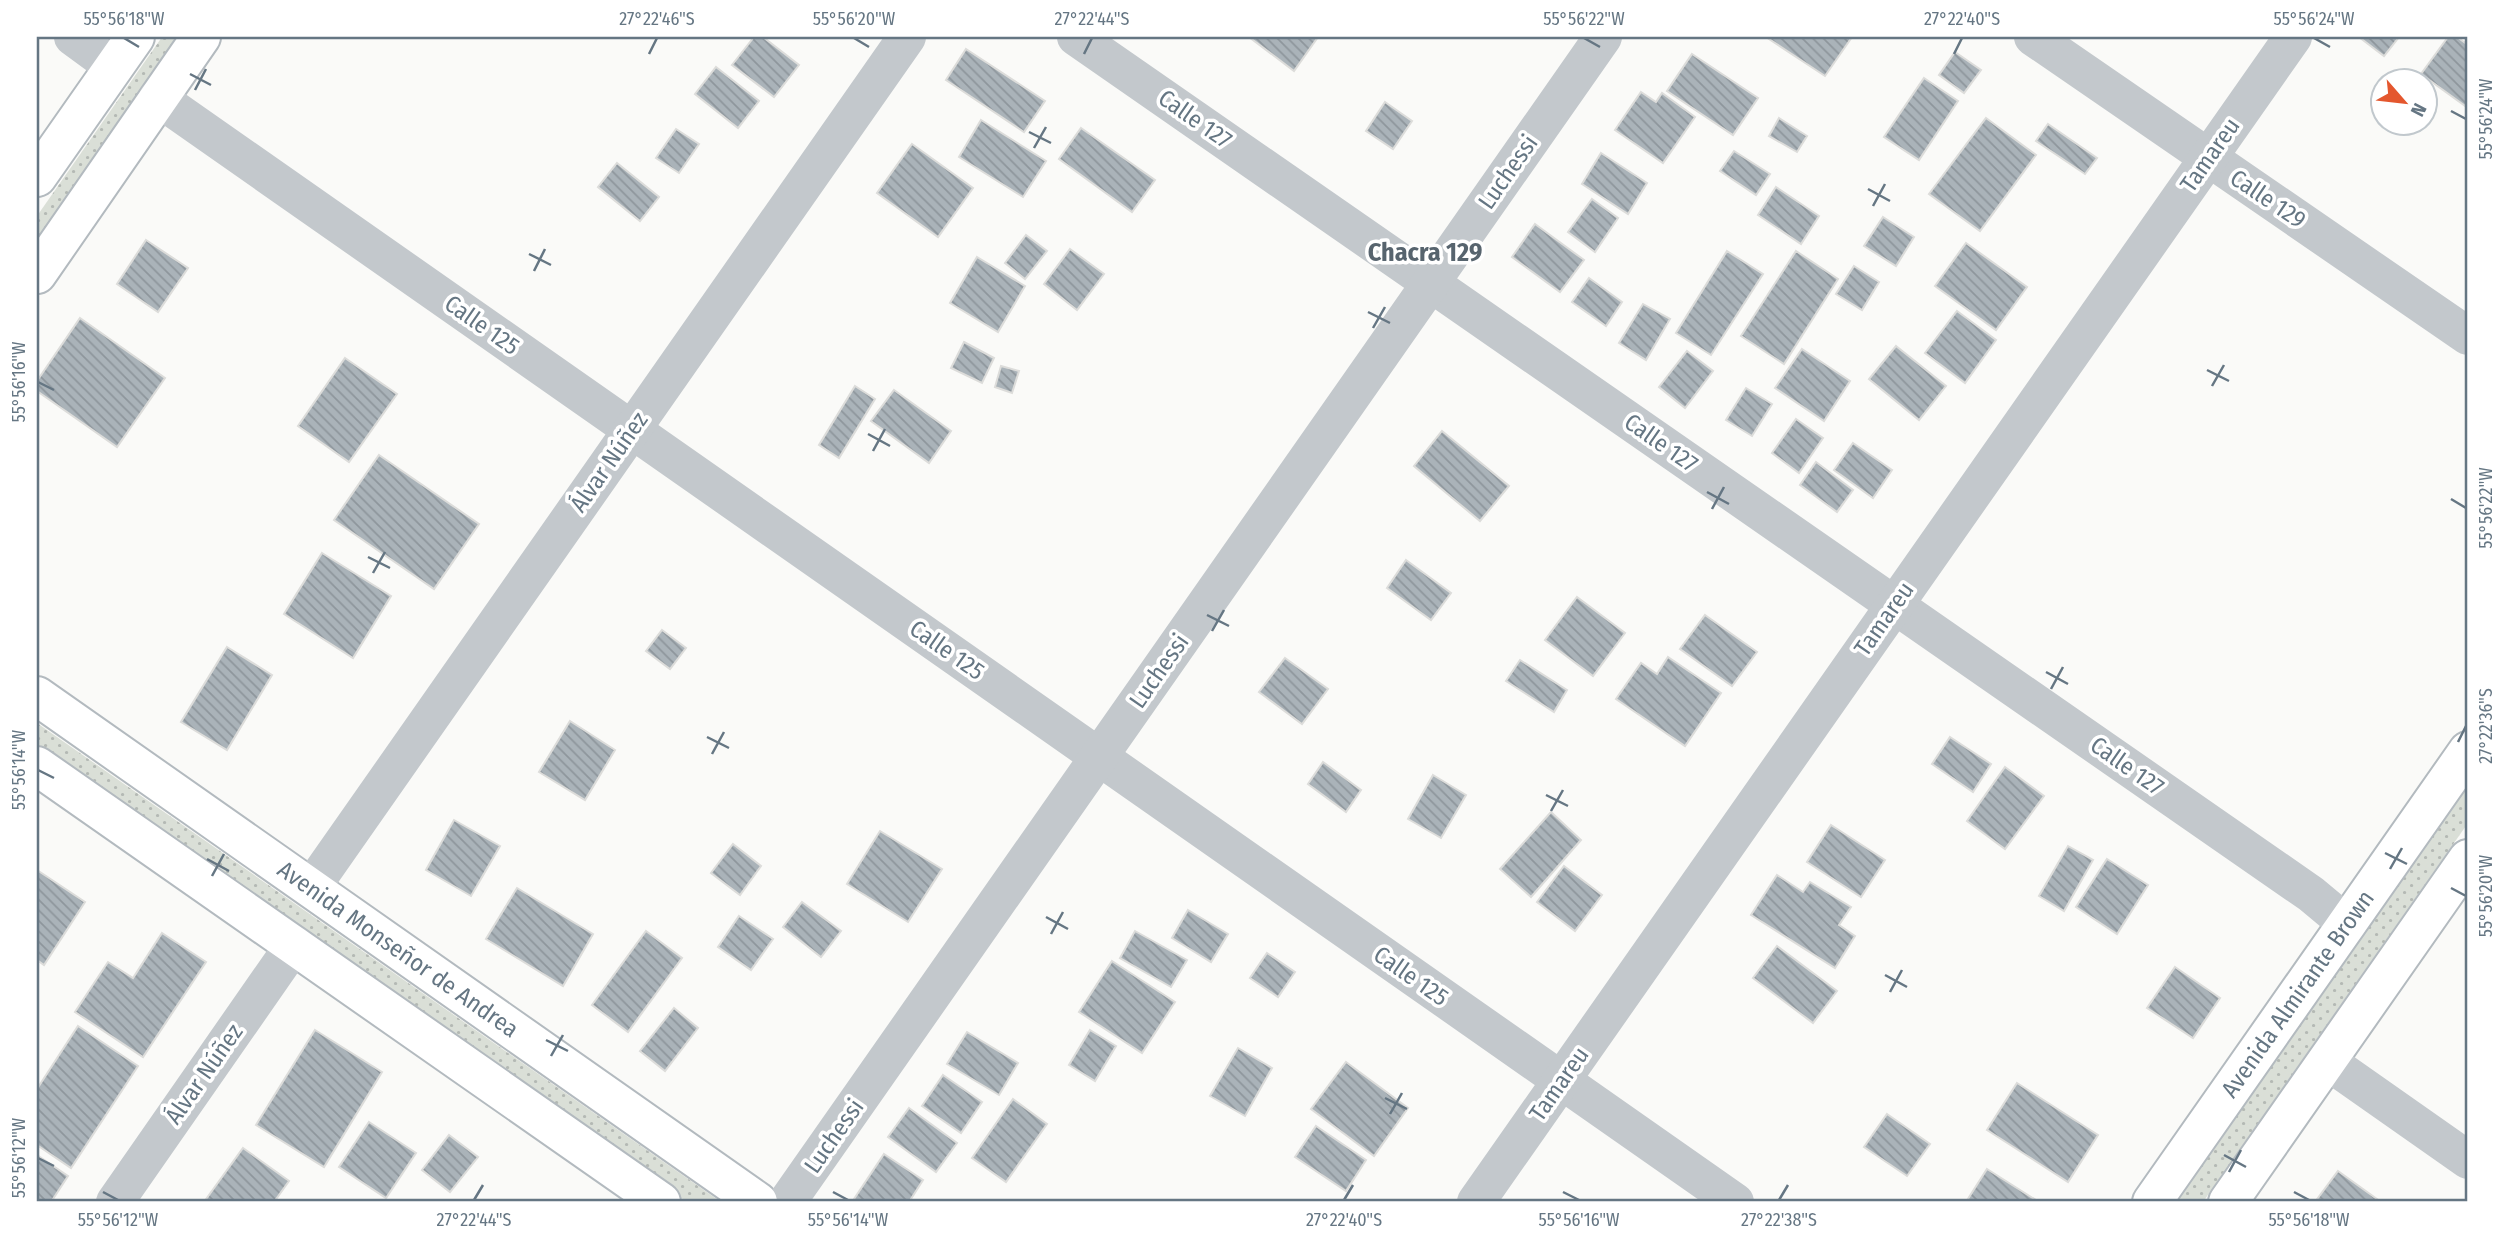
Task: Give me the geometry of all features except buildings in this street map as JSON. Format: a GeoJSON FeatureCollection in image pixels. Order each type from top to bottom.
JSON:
{"type":"FeatureCollection","features":[{"type":"Feature","properties":{"kind":"main road"},"geometry":{"type":"LineString","coordinates":[[37,274],[201,37]]}},
{"type":"Feature","properties":{"kind":"main road"},"geometry":{"type":"LineString","coordinates":[[37,177],[125,52]]}},
{"type":"Feature","properties":{"kind":"main road","name":"Avenida Monseñor de Andrea"},"geometry":{"type":"LineString","coordinates":[[37,696],[758,1202]]}},
{"type":"Feature","properties":{"kind":"main road","name":"Avenida Almirante Brown"},"geometry":{"type":"LineString","coordinates":[[2152,1202],[2468,751]]}},
{"type":"Feature","properties":{"kind":"main road"},"geometry":{"type":"LineString","coordinates":[[37,766],[661,1202]]}},
{"type":"Feature","properties":{"kind":"main road"},"geometry":{"type":"LineString","coordinates":[[2228,1202],[2468,859]]}},
{"type":"Feature","properties":{"kind":"street"},"geometry":{"type":"LineString","coordinates":[[73,37],[125,52]]}},
{"type":"Feature","properties":{"kind":"street","name":"Álvar Núñez"},"geometry":{"type":"LineString","coordinates":[[311,888],[907,37]]}},
{"type":"Feature","properties":{"kind":"street","name":"Calle 127"},"geometry":{"type":"LineString","coordinates":[[1076,37],[2311,894],[2347,924]]}},
{"type":"Feature","properties":{"kind":"street","name":"Luchessi"},"geometry":{"type":"LineString","coordinates":[[787,1202],[1603,37]]}},
{"type":"Feature","properties":{"kind":"street","name":"Calle 129"},"geometry":{"type":"LineString","coordinates":[[2033,37],[2468,336]]}},
{"type":"Feature","properties":{"kind":"street","name":"Tamareu"},"geometry":{"type":"LineString","coordinates":[[1476,1202],[2293,37]]}},
{"type":"Feature","properties":{"kind":"street","name":"Calle 125"},"geometry":{"type":"LineString","coordinates":[[158,99],[1735,1202]]}},
{"type":"Feature","properties":{"kind":"street","name":"Álvar Núñez"},"geometry":{"type":"LineString","coordinates":[[115,1202],[294,946]]}},
{"type":"Feature","properties":{"kind":"street"},"geometry":{"type":"LineString","coordinates":[[2327,1061],[2468,1160]]}},
{"type":"Feature","properties":{"kind":"shaded area"},"geometry":{"type":"Polygon","coordinates":[[[162,37],[188,37],[37,253],[37,216],[162,37]]]}},
{"type":"Feature","properties":{"kind":"shaded area"},"geometry":{"type":"Polygon","coordinates":[[[37,723],[721,1202],[687,1202],[37,747],[37,723]]]}},
{"type":"Feature","properties":{"kind":"shaded area"},"geometry":{"type":"Polygon","coordinates":[[[2468,777],[2468,823],[2203,1202],[2170,1202],[2468,777]]]}},
{"type":"Feature","properties":{"kind":"district","name":"Chacra 129"},"geometry":{"type":"Point","coordinates":[1425,252]}}]}
